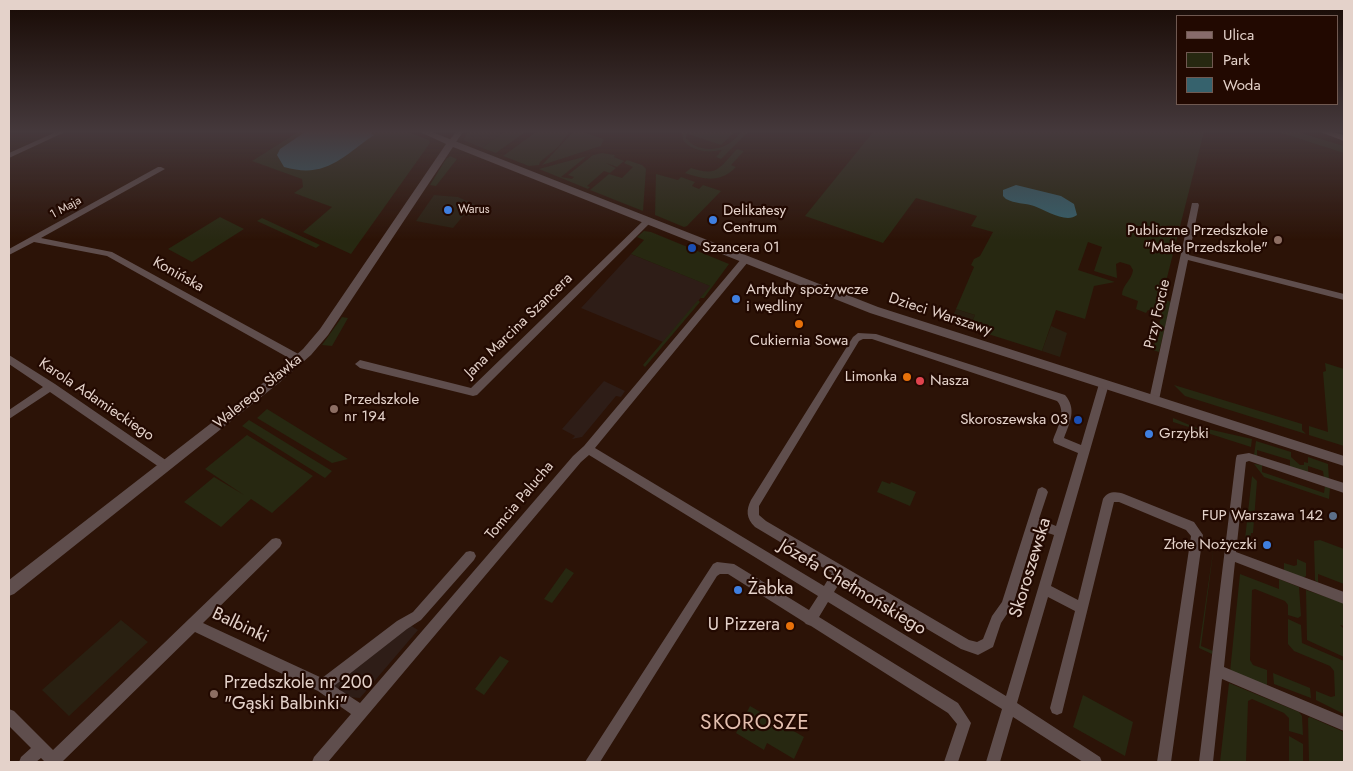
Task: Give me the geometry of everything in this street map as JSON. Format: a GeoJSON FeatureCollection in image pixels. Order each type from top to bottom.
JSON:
{"type":"FeatureCollection","features":[{"type":"Feature","properties":{"kind":"street","name":"Walerego Sławka"},"geometry":{"type":"LineString","coordinates":[[9,589],[299,359],[324,332],[434,168]]}},
{"type":"Feature","properties":{"kind":"street","name":"Dzieci Warszawy"},"geometry":{"type":"LineString","coordinates":[[514,168],[874,310],[1344,460]]}},
{"type":"Feature","properties":{"kind":"street","name":"1 Maja"},"geometry":{"type":"LineString","coordinates":[[9,252],[161,169]]}},
{"type":"Feature","properties":{"kind":"street","name":"Przy Forcie"},"geometry":{"type":"LineString","coordinates":[[1154,400],[1186,257],[1195,205]]}},
{"type":"Feature","properties":{"kind":"street","name":"Jana Marcina Szancera"},"geometry":{"type":"LineString","coordinates":[[360,364],[473,392],[648,221]]}},
{"type":"Feature","properties":{"kind":"street","name":"Konińska"},"geometry":{"type":"LineString","coordinates":[[34,239],[109,254],[299,359]]}},
{"type":"Feature","properties":{"kind":"street"},"geometry":{"type":"LineString","coordinates":[[1186,257],[1344,297]]}},
{"type":"Feature","properties":{"kind":"street","name":"Tomcia Palucha"},"geometry":{"type":"LineString","coordinates":[[319,762],[577,459],[588,449],[744,260]]}},
{"type":"Feature","properties":{"kind":"street"},"geometry":{"type":"LineString","coordinates":[[1042,492],[1008,605],[996,620],[988,643],[982,648],[966,645],[757,522],[752,510],[755,502],[851,346],[861,335],[873,336],[1061,398],[1067,405],[1067,412],[1058,440],[1085,451]]}},
{"type":"Feature","properties":{"kind":"street","name":"Karola Adamieckiego"},"geometry":{"type":"LineString","coordinates":[[9,359],[166,466]]}},
{"type":"Feature","properties":{"kind":"street","name":"Skoroszewska"},"geometry":{"type":"LineString","coordinates":[[993,762],[1104,384]]}},
{"type":"Feature","properties":{"kind":"street"},"geometry":{"type":"LineString","coordinates":[[9,415],[51,387]]}},
{"type":"Feature","properties":{"kind":"street","name":"Józefa Chełmońskiego"},"geometry":{"type":"LineString","coordinates":[[588,449],[1094,762]]}},
{"type":"Feature","properties":{"kind":"street"},"geometry":{"type":"LineString","coordinates":[[1206,762],[1218,671],[1240,462],[1243,457],[1344,488]]}},
{"type":"Feature","properties":{"kind":"street"},"geometry":{"type":"LineString","coordinates":[[1057,708],[1110,498],[1120,497],[1184,524],[1196,532],[1197,535],[1164,762]]}},
{"type":"Feature","properties":{"kind":"street"},"geometry":{"type":"LineString","coordinates":[[1033,522],[1061,533]]}},
{"type":"Feature","properties":{"kind":"street"},"geometry":{"type":"LineString","coordinates":[[193,625],[276,543]]}},
{"type":"Feature","properties":{"kind":"street"},"geometry":{"type":"LineString","coordinates":[[1231,555],[1344,598]]}},
{"type":"Feature","properties":{"kind":"street"},"geometry":{"type":"LineString","coordinates":[[323,686],[402,625],[418,616],[470,556]]}},
{"type":"Feature","properties":{"kind":"street"},"geometry":{"type":"LineString","coordinates":[[592,762],[718,568],[730,568],[810,620],[953,708],[964,723],[951,762]]}},
{"type":"Feature","properties":{"kind":"street"},"geometry":{"type":"LineString","coordinates":[[810,620],[840,570]]}},
{"type":"Feature","properties":{"kind":"street"},"geometry":{"type":"LineString","coordinates":[[1044,590],[1081,608]]}},
{"type":"Feature","properties":{"kind":"street","name":"Balbinki"},"geometry":{"type":"LineString","coordinates":[[54,761],[193,625],[323,686],[361,712]]}},
{"type":"Feature","properties":{"kind":"street"},"geometry":{"type":"LineString","coordinates":[[1218,671],[1344,724]]}},
{"type":"Feature","properties":{"kind":"street"},"geometry":{"type":"LineString","coordinates":[[9,716],[54,761]]}},
{"type":"Feature","properties":{"kind":"street"},"geometry":{"type":"LineString","coordinates":[[26,762],[41,748]]}},
{"type":"Feature","properties":{"kind":"shaded area"},"geometry":{"type":"Polygon","coordinates":[[[434,195],[458,197],[478,206],[469,216],[464,215],[453,228],[416,221],[434,195]]]}},
{"type":"Feature","properties":{"kind":"shaded area"},"geometry":{"type":"Polygon","coordinates":[[[631,254],[711,286],[663,342],[581,308],[631,254]]]}},
{"type":"Feature","properties":{"kind":"shaded area"},"geometry":{"type":"Polygon","coordinates":[[[956,309],[975,315],[969,328],[950,322],[956,309]]]}},
{"type":"Feature","properties":{"kind":"shaded area"},"geometry":{"type":"Polygon","coordinates":[[[1051,326],[1067,333],[1060,357],[1042,351],[1051,326]]]}},
{"type":"Feature","properties":{"kind":"shaded area"},"geometry":{"type":"Polygon","coordinates":[[[604,381],[625,391],[621,397],[616,396],[582,437],[572,439],[575,436],[562,429],[604,381]]]}},
{"type":"Feature","properties":{"kind":"shaded area"},"geometry":{"type":"Polygon","coordinates":[[[121,620],[148,642],[69,716],[42,690],[121,620]]]}},
{"type":"Feature","properties":{"kind":"shaded area"},"geometry":{"type":"Polygon","coordinates":[[[408,624],[418,630],[360,698],[348,697],[327,686],[408,624]]]}},
{"type":"Feature","properties":{"kind":"green space"},"geometry":{"type":"Polygon","coordinates":[[[271,168],[412,168],[351,254],[303,232],[332,207],[294,193],[303,187],[302,179],[271,168]]]}},
{"type":"Feature","properties":{"kind":"green space"},"geometry":{"type":"Polygon","coordinates":[[[440,168],[450,168],[436,186],[430,185],[440,168]]]}},
{"type":"Feature","properties":{"kind":"green space"},"geometry":{"type":"Polygon","coordinates":[[[572,168],[561,177],[572,179],[574,177],[568,175],[577,168],[616,168],[610,173],[604,171],[587,186],[590,187],[588,189],[539,169],[572,168]]]}},
{"type":"Feature","properties":{"kind":"green space"},"geometry":{"type":"Polygon","coordinates":[[[632,168],[646,169],[643,211],[590,190],[609,174],[622,178],[632,168]]]}},
{"type":"Feature","properties":{"kind":"green space"},"geometry":{"type":"Polygon","coordinates":[[[691,168],[707,172],[717,169],[735,168],[724,176],[712,179],[685,173],[691,168]]]}},
{"type":"Feature","properties":{"kind":"green space"},"geometry":{"type":"Polygon","coordinates":[[[844,168],[1195,168],[1158,313],[1148,310],[1146,313],[1136,309],[1138,301],[1122,295],[1122,291],[1132,274],[1133,270],[1130,265],[1120,262],[1116,264],[1117,278],[1094,271],[1102,247],[1088,242],[1078,270],[1115,282],[1094,286],[1085,319],[1056,310],[1042,351],[969,328],[975,315],[956,309],[974,267],[971,265],[974,259],[980,256],[993,232],[971,226],[977,216],[916,198],[883,243],[805,216],[844,168]]]}},
{"type":"Feature","properties":{"kind":"green space"},"geometry":{"type":"Polygon","coordinates":[[[656,174],[678,180],[681,177],[695,182],[692,186],[699,189],[703,185],[721,191],[684,227],[655,215],[656,174]]]}},
{"type":"Feature","properties":{"kind":"green space"},"geometry":{"type":"Polygon","coordinates":[[[220,217],[244,229],[192,262],[168,249],[220,217]]]}},
{"type":"Feature","properties":{"kind":"green space"},"geometry":{"type":"Polygon","coordinates":[[[262,218],[320,245],[316,248],[257,221],[262,218]]]}},
{"type":"Feature","properties":{"kind":"green space"},"geometry":{"type":"Polygon","coordinates":[[[644,231],[651,232],[729,264],[704,298],[700,298],[710,286],[631,254],[644,240],[637,237],[644,231]]]}},
{"type":"Feature","properties":{"kind":"green space"},"geometry":{"type":"Polygon","coordinates":[[[698,300],[700,302],[645,367],[643,365],[698,300]]]}},
{"type":"Feature","properties":{"kind":"green space"},"geometry":{"type":"Polygon","coordinates":[[[1165,300],[1171,302],[1159,352],[1153,350],[1165,300]]]}},
{"type":"Feature","properties":{"kind":"green space"},"geometry":{"type":"Polygon","coordinates":[[[342,317],[348,318],[332,346],[322,345],[342,317]]]}},
{"type":"Feature","properties":{"kind":"green space"},"geometry":{"type":"Polygon","coordinates":[[[1325,363],[1344,369],[1344,446],[1309,435],[1309,426],[1328,432],[1323,372],[1326,371],[1325,363]]]}},
{"type":"Feature","properties":{"kind":"green space"},"geometry":{"type":"Polygon","coordinates":[[[1174,385],[1302,424],[1302,430],[1306,434],[1185,396],[1174,385]]]}},
{"type":"Feature","properties":{"kind":"green space"},"geometry":{"type":"Polygon","coordinates":[[[267,409],[348,459],[332,463],[257,418],[267,409]]]}},
{"type":"Feature","properties":{"kind":"green space"},"geometry":{"type":"Polygon","coordinates":[[[1173,418],[1199,429],[1199,427],[1252,439],[1251,447],[1173,422],[1173,418]]]}},
{"type":"Feature","properties":{"kind":"green space"},"geometry":{"type":"Polygon","coordinates":[[[249,420],[332,471],[325,478],[242,426],[249,420]]]}},
{"type":"Feature","properties":{"kind":"green space"},"geometry":{"type":"Polygon","coordinates":[[[247,435],[313,476],[272,513],[251,499],[221,527],[184,502],[214,477],[244,495],[205,469],[247,435]]]}},
{"type":"Feature","properties":{"kind":"green space"},"geometry":{"type":"Polygon","coordinates":[[[1256,441],[1291,452],[1291,457],[1300,465],[1304,465],[1304,462],[1308,463],[1308,457],[1328,464],[1329,480],[1324,478],[1323,471],[1308,466],[1308,473],[1290,467],[1290,460],[1257,450],[1257,456],[1254,455],[1256,441]]]}},
{"type":"Feature","properties":{"kind":"green space"},"geometry":{"type":"Polygon","coordinates":[[[1254,464],[1262,465],[1262,472],[1324,493],[1325,486],[1330,488],[1329,499],[1264,477],[1254,464]]]}},
{"type":"Feature","properties":{"kind":"green space"},"geometry":{"type":"Polygon","coordinates":[[[1252,476],[1257,481],[1253,533],[1251,533],[1250,542],[1245,539],[1252,476]]]}},
{"type":"Feature","properties":{"kind":"green space"},"geometry":{"type":"Polygon","coordinates":[[[882,481],[890,484],[891,482],[916,492],[910,506],[877,492],[882,481]]]}},
{"type":"Feature","properties":{"kind":"green space"},"geometry":{"type":"Polygon","coordinates":[[[1320,540],[1344,549],[1344,584],[1318,574],[1318,583],[1315,580],[1314,541],[1320,540]]]}},
{"type":"Feature","properties":{"kind":"green space"},"geometry":{"type":"Polygon","coordinates":[[[1214,545],[1201,646],[1213,651],[1212,654],[1199,648],[1214,545]]]}},
{"type":"Feature","properties":{"kind":"green space"},"geometry":{"type":"Polygon","coordinates":[[[1297,559],[1306,563],[1306,576],[1303,578],[1284,572],[1284,563],[1294,566],[1297,565],[1297,559]]]}},
{"type":"Feature","properties":{"kind":"green space"},"geometry":{"type":"Polygon","coordinates":[[[566,568],[574,573],[552,603],[544,599],[566,568]]]}},
{"type":"Feature","properties":{"kind":"green space"},"geometry":{"type":"Polygon","coordinates":[[[1240,574],[1279,589],[1279,579],[1299,587],[1301,616],[1298,618],[1288,615],[1288,605],[1285,601],[1255,589],[1252,590],[1250,660],[1253,665],[1267,670],[1267,688],[1230,672],[1240,574]]]}},
{"type":"Feature","properties":{"kind":"green space"},"geometry":{"type":"Polygon","coordinates":[[[1306,590],[1344,603],[1344,626],[1340,625],[1344,629],[1344,657],[1307,640],[1306,590]]]}},
{"type":"Feature","properties":{"kind":"green space"},"geometry":{"type":"Polygon","coordinates":[[[1288,619],[1301,625],[1302,643],[1344,661],[1344,714],[1316,700],[1316,691],[1331,697],[1335,696],[1334,671],[1330,666],[1294,651],[1288,644],[1288,619]]]}},
{"type":"Feature","properties":{"kind":"green space"},"geometry":{"type":"Polygon","coordinates":[[[500,656],[509,661],[484,695],[475,689],[500,656]]]}},
{"type":"Feature","properties":{"kind":"green space"},"geometry":{"type":"Polygon","coordinates":[[[1273,673],[1310,688],[1311,698],[1274,684],[1273,673]]]}},
{"type":"Feature","properties":{"kind":"green space"},"geometry":{"type":"Polygon","coordinates":[[[1229,683],[1299,712],[1302,716],[1303,735],[1289,731],[1289,718],[1284,713],[1252,699],[1248,701],[1246,762],[1220,762],[1229,683]]]}},
{"type":"Feature","properties":{"kind":"green space"},"geometry":{"type":"Polygon","coordinates":[[[1083,695],[1133,722],[1125,756],[1073,727],[1083,695]]]}},
{"type":"Feature","properties":{"kind":"green space"},"geometry":{"type":"Polygon","coordinates":[[[750,706],[804,737],[794,759],[767,743],[764,750],[736,733],[750,706]]]}},
{"type":"Feature","properties":{"kind":"green space"},"geometry":{"type":"Polygon","coordinates":[[[1310,717],[1344,732],[1344,762],[1309,762],[1308,718],[1310,717]]]}},
{"type":"Feature","properties":{"kind":"green space"},"geometry":{"type":"Polygon","coordinates":[[[1289,736],[1303,744],[1303,762],[1289,762],[1289,736]]]}},
{"type":"Feature","properties":{"kind":"water"},"geometry":{"type":"Polygon","coordinates":[[[289,168],[322,168],[311,170],[289,168]]]}},
{"type":"Feature","properties":{"kind":"water"},"geometry":{"type":"Polygon","coordinates":[[[1016,185],[1061,196],[1074,204],[1077,215],[1067,218],[1062,217],[1034,206],[1006,199],[1003,196],[1003,190],[1016,185]]]}},
{"type":"Feature","properties":{"kind":"place","name":"Warus"},"geometry":{"type":"Point","coordinates":[448,210]}},
{"type":"Feature","properties":{"kind":"place","name":"Delikatesy Centrum"},"geometry":{"type":"Point","coordinates":[713,220]}},
{"type":"Feature","properties":{"kind":"place","name":"Publiczne Przedszkole \"Małe Przedszkole\""},"geometry":{"type":"Point","coordinates":[1278,240]}},
{"type":"Feature","properties":{"kind":"place","name":"Szancera 01"},"geometry":{"type":"Point","coordinates":[692,248]}},
{"type":"Feature","properties":{"kind":"place","name":"Artykuły spożywcze i wędliny"},"geometry":{"type":"Point","coordinates":[736,299]}},
{"type":"Feature","properties":{"kind":"place","name":"Cukiernia Sowa"},"geometry":{"type":"Point","coordinates":[799,324]}},
{"type":"Feature","properties":{"kind":"place","name":"Limonka"},"geometry":{"type":"Point","coordinates":[907,377]}},
{"type":"Feature","properties":{"kind":"place","name":"Nasza"},"geometry":{"type":"Point","coordinates":[920,381]}},
{"type":"Feature","properties":{"kind":"place","name":"Przedszkole nr 194"},"geometry":{"type":"Point","coordinates":[334,409]}},
{"type":"Feature","properties":{"kind":"place","name":"Skoroszewska 03"},"geometry":{"type":"Point","coordinates":[1078,420]}},
{"type":"Feature","properties":{"kind":"place","name":"Grzybki"},"geometry":{"type":"Point","coordinates":[1149,434]}},
{"type":"Feature","properties":{"kind":"place","name":"FUP Warszawa 142"},"geometry":{"type":"Point","coordinates":[1333,516]}},
{"type":"Feature","properties":{"kind":"place","name":"Złote Nożyczki"},"geometry":{"type":"Point","coordinates":[1267,545]}},
{"type":"Feature","properties":{"kind":"place","name":"Żabka"},"geometry":{"type":"Point","coordinates":[738,590]}},
{"type":"Feature","properties":{"kind":"place","name":"U Pizzera"},"geometry":{"type":"Point","coordinates":[790,626]}},
{"type":"Feature","properties":{"kind":"place","name":"Przedszkole nr 200 \"Gąski Balbinki\""},"geometry":{"type":"Point","coordinates":[214,694]}},
{"type":"Feature","properties":{"kind":"district","name":"SKOROSZE"},"geometry":{"type":"Point","coordinates":[755,724]}}]}
